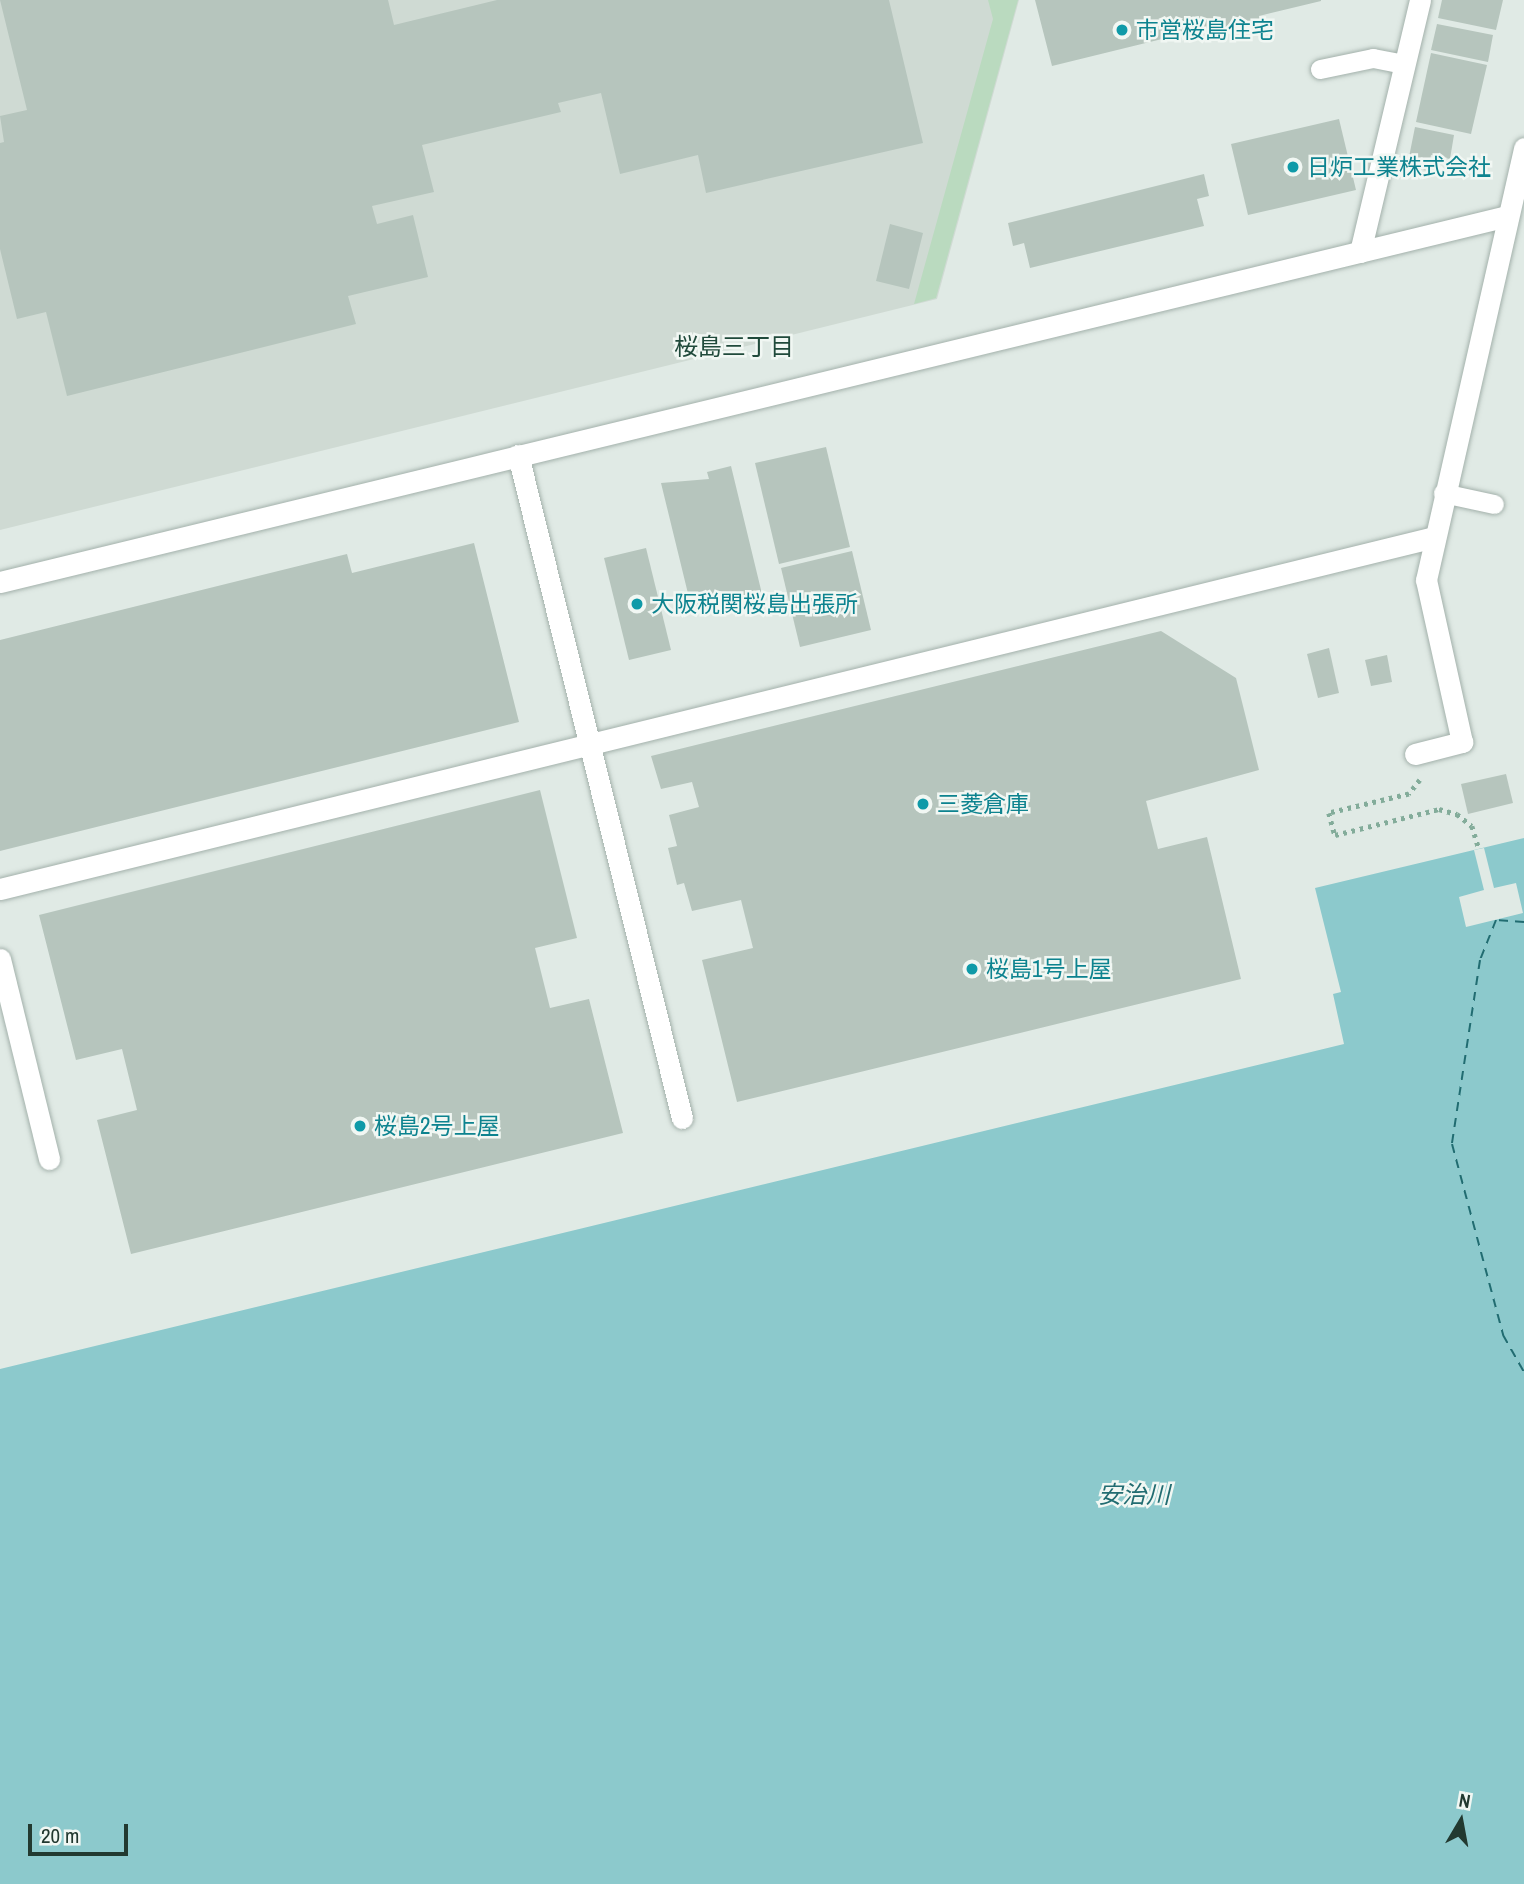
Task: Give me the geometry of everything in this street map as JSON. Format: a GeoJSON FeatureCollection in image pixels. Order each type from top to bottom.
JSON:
{"type":"FeatureCollection","features":[{"type":"Feature","properties":{"kind":"street"},"geometry":{"type":"LineString","coordinates":[[1360,252],[1420,0]]}},
{"type":"Feature","properties":{"kind":"street"},"geometry":{"type":"LineString","coordinates":[[1415,754],[1462,743],[1426,580],[1443,493],[1524,148]]}},
{"type":"Feature","properties":{"kind":"street"},"geometry":{"type":"LineString","coordinates":[[0,582],[1507,216]]}},
{"type":"Feature","properties":{"kind":"street"},"geometry":{"type":"LineString","coordinates":[[518,455],[682,1118]]}},
{"type":"Feature","properties":{"kind":"street"},"geometry":{"type":"LineString","coordinates":[[0,889],[590,747],[1434,537]]}},
{"type":"Feature","properties":{"kind":"street"},"geometry":{"type":"LineString","coordinates":[[0,959],[49,1159]]}},
{"type":"Feature","properties":{"kind":"lane"},"geometry":{"type":"LineString","coordinates":[[1320,69],[1373,58],[1404,64]]}},
{"type":"Feature","properties":{"kind":"lane"},"geometry":{"type":"LineString","coordinates":[[1443,493],[1494,504]]}},
{"type":"Feature","properties":{"kind":"path"},"geometry":{"type":"LineString","coordinates":[[1421,779],[1409,794],[1329,813],[1335,835],[1439,809],[1457,814],[1472,826],[1479,849]]}},
{"type":"Feature","properties":{"kind":"shaded area"},"geometry":{"type":"Polygon","coordinates":[[[0,0],[1019,0],[937,299],[0,530],[0,0]]]}},
{"type":"Feature","properties":{"kind":"green space"},"geometry":{"type":"Polygon","coordinates":[[[988,0],[1018,0],[936,298],[914,304],[993,19],[988,0]]]}},
{"type":"Feature","properties":{"kind":"water","name":"安治川"},"geometry":{"type":"Polygon","coordinates":[[[1524,838],[1524,1884],[0,1884],[0,1369],[1344,1044],[1333,994],[1341,992],[1315,888],[1524,838]]]}},
{"type":"Feature","properties":{"kind":"pier"},"geometry":{"type":"Polygon","coordinates":[[[1484,848],[1494,888],[1516,883],[1523,913],[1466,927],[1459,897],[1484,890],[1474,850],[1484,848]]]}},
{"type":"Feature","properties":{"kind":"building"},"geometry":{"type":"Polygon","coordinates":[[[0,0],[388,0],[394,25],[497,0],[889,0],[923,143],[706,193],[698,155],[620,174],[601,93],[558,103],[561,112],[422,145],[434,192],[372,206],[377,224],[413,215],[428,277],[348,296],[356,324],[67,396],[46,312],[17,319],[0,249],[0,143],[4,142],[0,116],[27,110],[0,0]]]}},
{"type":"Feature","properties":{"kind":"building","name":"市営桜島住宅"},"geometry":{"type":"Polygon","coordinates":[[[1035,0],[1321,1],[1259,16],[1262,24],[1222,34],[1219,25],[1052,66],[1035,0]]]}},
{"type":"Feature","properties":{"kind":"building"},"geometry":{"type":"Polygon","coordinates":[[[1442,0],[1503,0],[1496,30],[1438,18],[1442,0]]]}},
{"type":"Feature","properties":{"kind":"building"},"geometry":{"type":"Polygon","coordinates":[[[1437,24],[1493,35],[1488,62],[1431,50],[1437,24]]]}},
{"type":"Feature","properties":{"kind":"building"},"geometry":{"type":"Polygon","coordinates":[[[1431,53],[1487,65],[1471,134],[1416,122],[1431,53]]]}},
{"type":"Feature","properties":{"kind":"building","name":"日炉工業株式会社"},"geometry":{"type":"Polygon","coordinates":[[[1339,119],[1356,190],[1248,215],[1231,144],[1339,119]]]}},
{"type":"Feature","properties":{"kind":"building"},"geometry":{"type":"Polygon","coordinates":[[[1415,127],[1454,135],[1450,159],[1431,155],[1428,171],[1407,167],[1415,127]]]}},
{"type":"Feature","properties":{"kind":"building"},"geometry":{"type":"Polygon","coordinates":[[[1204,174],[1209,196],[1197,199],[1204,226],[1030,268],[1024,243],[1013,246],[1008,223],[1204,174]]]}},
{"type":"Feature","properties":{"kind":"building"},"geometry":{"type":"Polygon","coordinates":[[[890,224],[923,233],[909,289],[876,281],[890,224]]]}},
{"type":"Feature","properties":{"kind":"building"},"geometry":{"type":"Polygon","coordinates":[[[826,447],[850,547],[779,564],[755,463],[826,447]]]}},
{"type":"Feature","properties":{"kind":"building"},"geometry":{"type":"Polygon","coordinates":[[[731,466],[762,594],[692,610],[661,483],[709,479],[707,472],[731,466]]]}},
{"type":"Feature","properties":{"kind":"building"},"geometry":{"type":"Polygon","coordinates":[[[474,543],[519,722],[0,851],[0,640],[347,554],[352,573],[474,543]]]}},
{"type":"Feature","properties":{"kind":"building","name":"大阪税関桜島出張所"},"geometry":{"type":"Polygon","coordinates":[[[646,548],[671,650],[629,660],[604,558],[646,548]]]}},
{"type":"Feature","properties":{"kind":"building"},"geometry":{"type":"Polygon","coordinates":[[[852,551],[871,630],[800,647],[781,568],[852,551]]]}},
{"type":"Feature","properties":{"kind":"building"},"geometry":{"type":"Polygon","coordinates":[[[1161,631],[1236,678],[1259,770],[1146,801],[1158,849],[1207,837],[1241,979],[737,1102],[702,960],[753,948],[741,900],[692,911],[684,883],[677,885],[668,848],[677,846],[669,815],[699,807],[692,782],[661,789],[651,756],[1161,631]]]}},
{"type":"Feature","properties":{"kind":"building"},"geometry":{"type":"Polygon","coordinates":[[[1329,648],[1339,693],[1318,698],[1307,654],[1329,648]]]}},
{"type":"Feature","properties":{"kind":"building"},"geometry":{"type":"Polygon","coordinates":[[[1387,655],[1392,682],[1371,686],[1365,660],[1387,655]]]}},
{"type":"Feature","properties":{"kind":"building"},"geometry":{"type":"Polygon","coordinates":[[[1506,774],[1513,803],[1468,814],[1461,784],[1506,774]]]}},
{"type":"Feature","properties":{"kind":"building"},"geometry":{"type":"Polygon","coordinates":[[[540,790],[577,938],[535,948],[550,1008],[589,999],[623,1133],[131,1254],[97,1120],[137,1110],[122,1049],[76,1060],[39,915],[540,790]]]}},
{"type":"Feature","properties":{"kind":"ferry route"},"geometry":{"type":"LineString","coordinates":[[1524,922],[1496,920],[1480,960],[1452,1144],[1503,1335],[1524,1372]]}},
{"type":"Feature","properties":{"kind":"place","name":"市営桜島住宅"},"geometry":{"type":"Point","coordinates":[1122,30]}},
{"type":"Feature","properties":{"kind":"place","name":"日炉工業株式会社"},"geometry":{"type":"Point","coordinates":[1293,167]}},
{"type":"Feature","properties":{"kind":"place","name":"大阪税関桜島出張所"},"geometry":{"type":"Point","coordinates":[637,604]}},
{"type":"Feature","properties":{"kind":"place","name":"三菱倉庫"},"geometry":{"type":"Point","coordinates":[923,804]}},
{"type":"Feature","properties":{"kind":"place","name":"桜島1号上屋"},"geometry":{"type":"Point","coordinates":[972,969]}},
{"type":"Feature","properties":{"kind":"place","name":"桜島2号上屋"},"geometry":{"type":"Point","coordinates":[360,1126]}},
{"type":"Feature","properties":{"kind":"district","name":"桜島三丁目"},"geometry":{"type":"Point","coordinates":[734,347]}}]}
